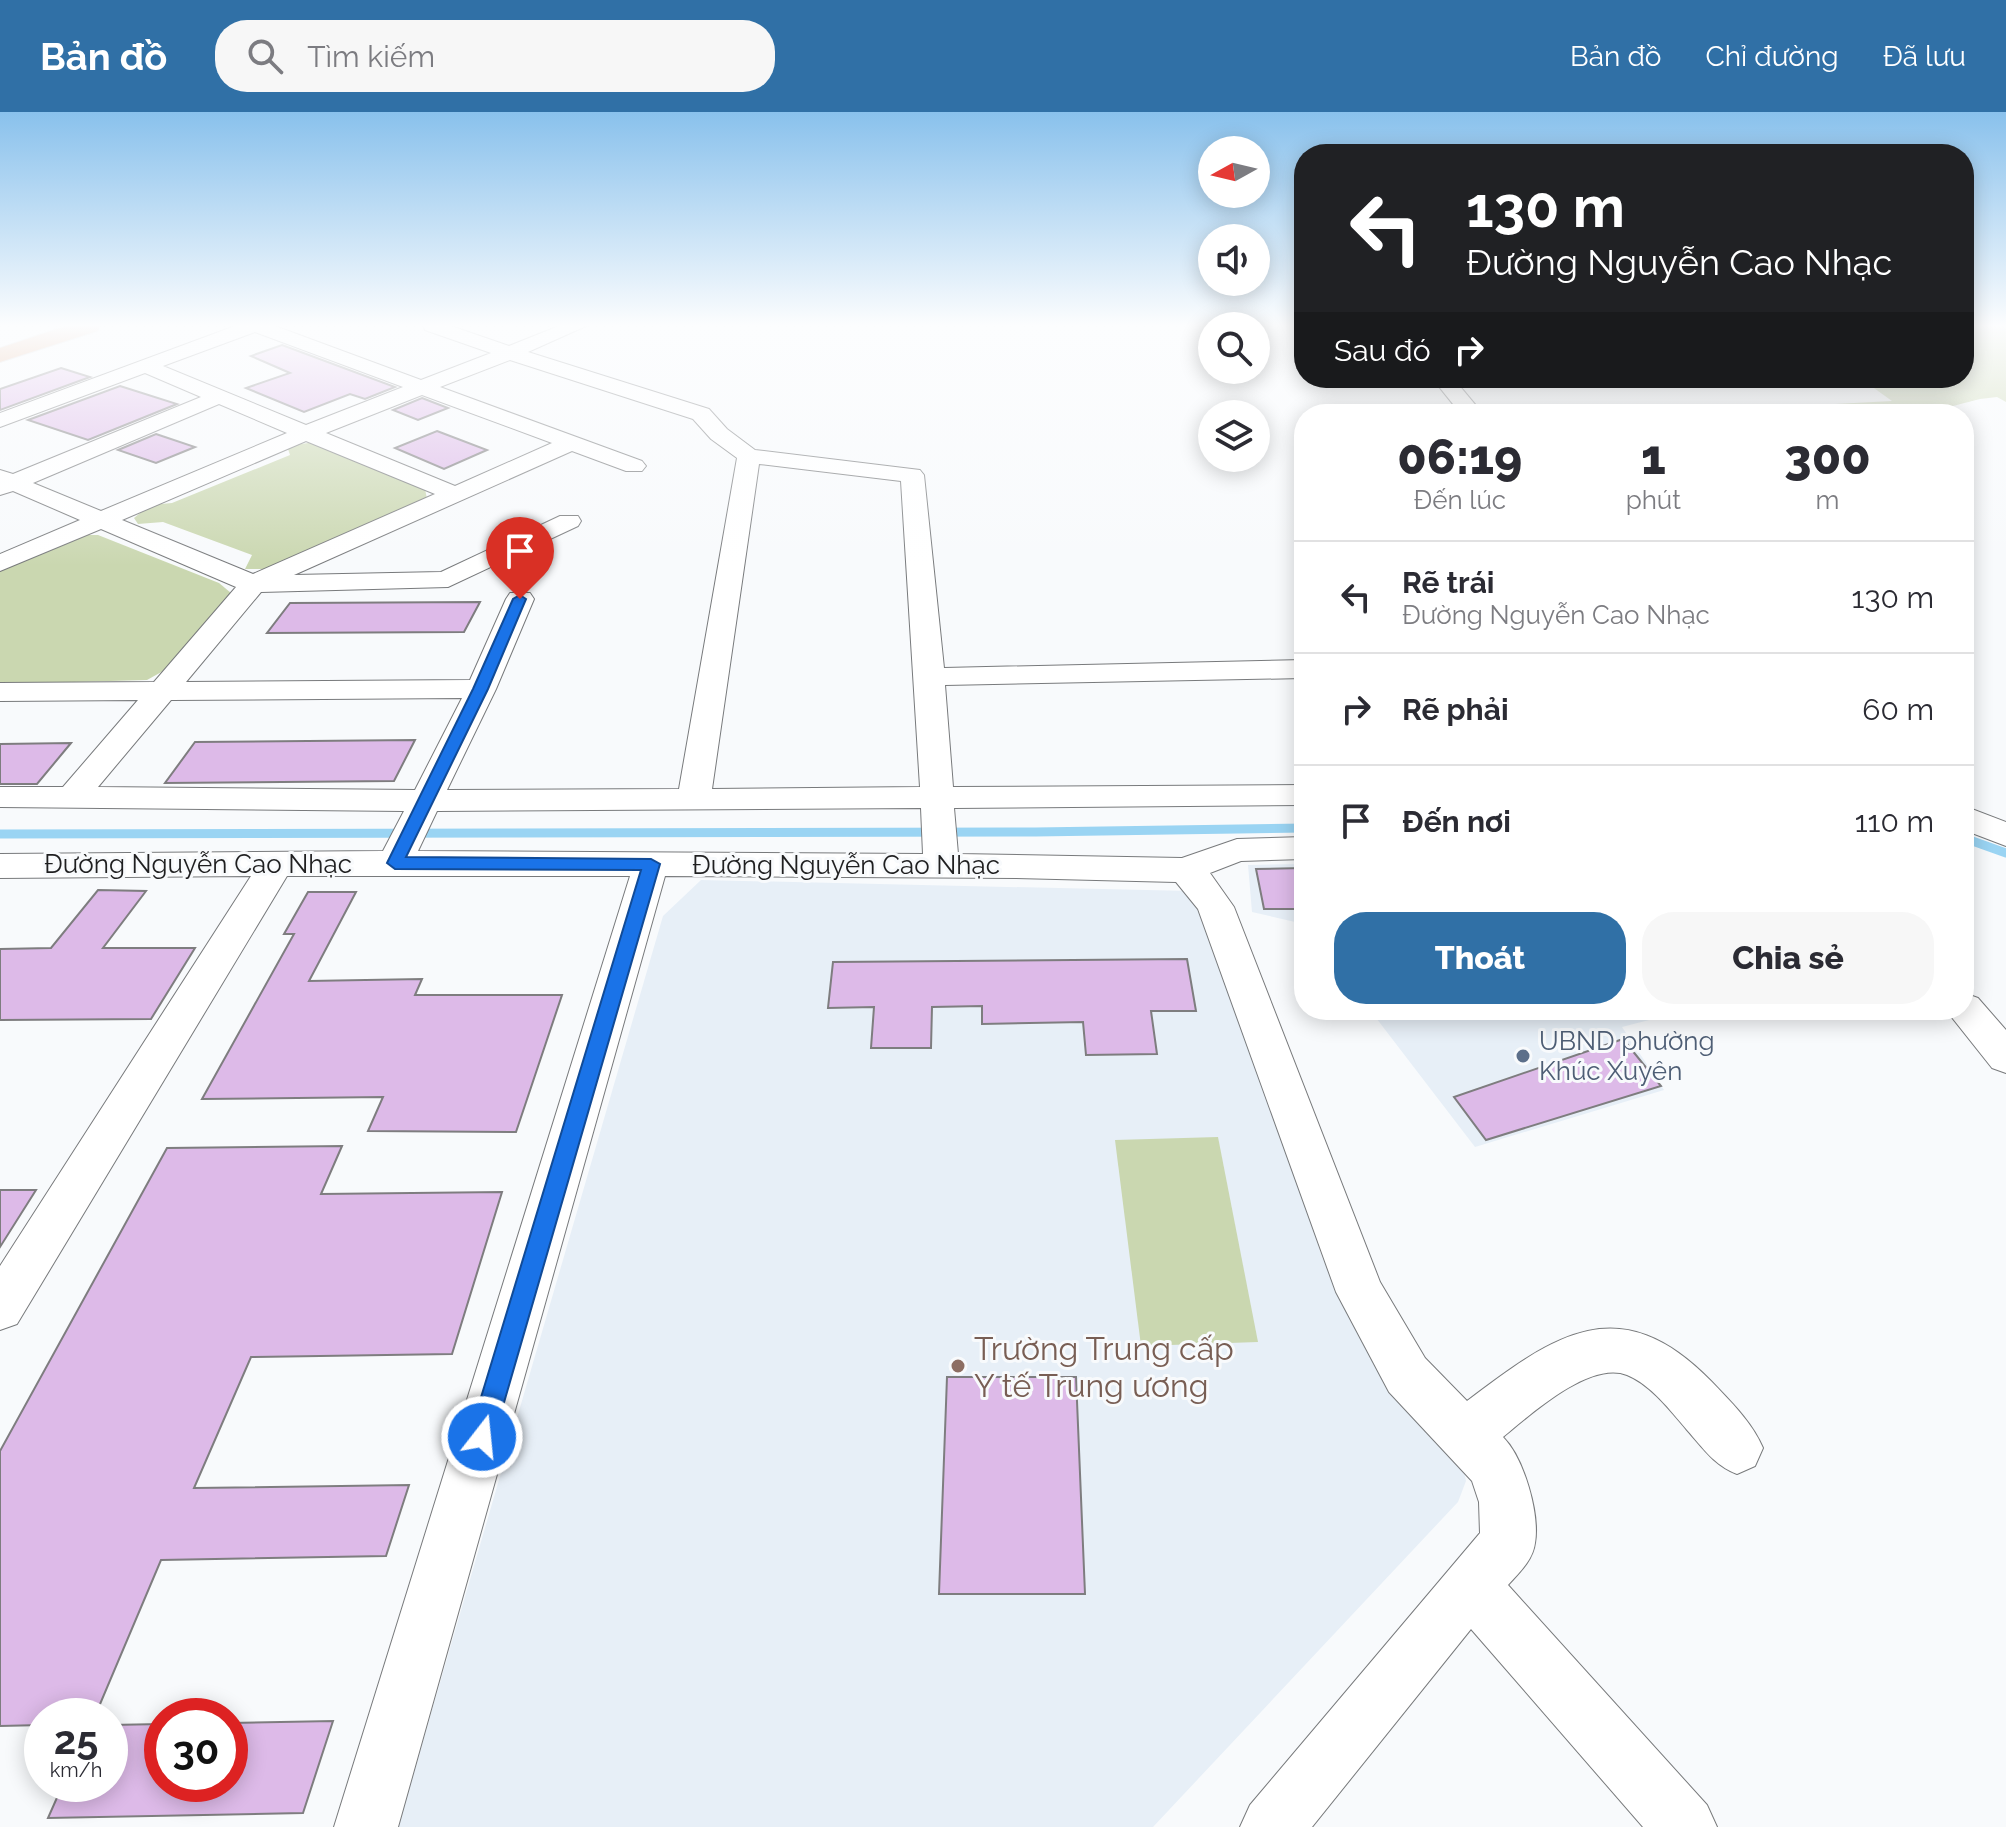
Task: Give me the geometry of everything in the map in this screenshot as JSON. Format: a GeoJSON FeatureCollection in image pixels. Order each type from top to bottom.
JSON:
{"type":"FeatureCollection","features":[{"type":"Feature","properties":{"kind":"street"},"geometry":{"type":"LineString","coordinates":[[0,420],[39,406]]}},
{"type":"Feature","properties":{"kind":"street"},"geometry":{"type":"LineString","coordinates":[[3,483],[196,406]]}},
{"type":"Feature","properties":{"kind":"street"},"geometry":{"type":"LineString","coordinates":[[247,406],[453,493]]}},
{"type":"Feature","properties":{"kind":"street"},"geometry":{"type":"LineString","coordinates":[[0,563],[372,406]]}},
{"type":"Feature","properties":{"kind":"street"},"geometry":{"type":"LineString","coordinates":[[469,406],[634,466]]}},
{"type":"Feature","properties":{"kind":"street"},"geometry":{"type":"LineString","coordinates":[[676,406],[701,414],[719,434],[749,456],[912,475],[930,677],[941,858]]}},
{"type":"Feature","properties":{"kind":"street"},"geometry":{"type":"LineString","coordinates":[[72,797],[253,584],[569,444]]}},
{"type":"Feature","properties":{"kind":"street"},"geometry":{"type":"LineString","coordinates":[[694,800],[749,456]]}},
{"type":"Feature","properties":{"kind":"street"},"geometry":{"type":"LineString","coordinates":[[3,483],[100,519],[253,584],[448,579],[569,521]]}},
{"type":"Feature","properties":{"kind":"street"},"geometry":{"type":"LineString","coordinates":[[399,856],[481,689],[520,599]]}},
{"type":"Feature","properties":{"kind":"street"},"geometry":{"type":"LineString","coordinates":[[930,677],[1294,671]]}},
{"type":"Feature","properties":{"kind":"street"},"geometry":{"type":"LineString","coordinates":[[0,692],[481,689]]}},
{"type":"Feature","properties":{"kind":"street"},"geometry":{"type":"LineString","coordinates":[[0,797],[425,804],[694,800],[939,804],[1294,795]]}},
{"type":"Feature","properties":{"kind":"street"},"geometry":{"type":"LineString","coordinates":[[1974,821],[2006,835]]}},
{"type":"Feature","properties":{"kind":"street","name":"Đường Nguyễn Cao Nhạc"},"geometry":{"type":"LineString","coordinates":[[0,866],[277,863],[399,856],[651,864],[941,858],[1185,870],[1237,850],[1294,848]]}},
{"type":"Feature","properties":{"kind":"street"},"geometry":{"type":"LineString","coordinates":[[0,1308],[277,863]]}},
{"type":"Feature","properties":{"kind":"street"},"geometry":{"type":"LineString","coordinates":[[366,1827],[651,864]]}},
{"type":"Feature","properties":{"kind":"street"},"geometry":{"type":"LineString","coordinates":[[1185,870],[1202,886],[1216,907],[1360,1292],[1407,1375],[1494,1465],[1506,1502],[1508,1544],[1470,1585],[1272,1827]]}},
{"type":"Feature","properties":{"kind":"street"},"geometry":{"type":"LineString","coordinates":[[1974,1020],[2006,1057]]}},
{"type":"Feature","properties":{"kind":"street"},"geometry":{"type":"LineString","coordinates":[[1466,1434],[1564,1363],[1599,1350],[1628,1351],[1658,1367],[1692,1398],[1737,1448]]}},
{"type":"Feature","properties":{"kind":"street"},"geometry":{"type":"LineString","coordinates":[[1470,1585],[1685,1827]]}},
{"type":"Feature","properties":{"kind":"shaded area"},"geometry":{"type":"Polygon","coordinates":[[[1294,864],[1294,922],[1252,912],[1248,865],[1294,864]]]}},
{"type":"Feature","properties":{"kind":"shaded area","name":"Trường Trung cấp Y tế Trung ương"},"geometry":{"type":"Polygon","coordinates":[[[701,880],[1190,891],[1205,901],[1322,1257],[1354,1327],[1412,1404],[1462,1461],[1466,1481],[1458,1502],[1153,1827],[398,1827],[663,916],[701,880]]]}},
{"type":"Feature","properties":{"kind":"shaded area","name":"UBND phường Khúc Xuyên"},"geometry":{"type":"Polygon","coordinates":[[[1378,1020],[1649,1020],[1622,1027],[1664,1090],[1475,1147],[1378,1020]]]}},
{"type":"Feature","properties":{"kind":"green space"},"geometry":{"type":"Polygon","coordinates":[[[315,442],[425,489],[427,499],[264,569],[245,569],[252,555],[163,522],[138,524],[134,518],[150,505],[172,503],[290,455],[287,446],[315,442]]]}},
{"type":"Feature","properties":{"kind":"green space"},"geometry":{"type":"Polygon","coordinates":[[[86,535],[98,535],[219,583],[231,593],[165,670],[147,680],[0,684],[0,569],[86,535]]]}},
{"type":"Feature","properties":{"kind":"green space"},"geometry":{"type":"Polygon","coordinates":[[[1218,1137],[1258,1342],[1141,1346],[1115,1140],[1218,1137]]]}},
{"type":"Feature","properties":{"kind":"building"},"geometry":{"type":"Polygon","coordinates":[[[66,406],[172,406],[88,440],[28,420],[66,406]]]}},
{"type":"Feature","properties":{"kind":"building"},"geometry":{"type":"Polygon","coordinates":[[[290,406],[319,406],[304,412],[290,406]]]}},
{"type":"Feature","properties":{"kind":"building"},"geometry":{"type":"Polygon","coordinates":[[[403,406],[448,408],[418,420],[393,410],[403,406]]]}},
{"type":"Feature","properties":{"kind":"building"},"geometry":{"type":"Polygon","coordinates":[[[437,431],[487,450],[444,469],[395,448],[437,431]]]}},
{"type":"Feature","properties":{"kind":"building"},"geometry":{"type":"Polygon","coordinates":[[[156,434],[195,447],[156,463],[118,450],[156,434]]]}},
{"type":"Feature","properties":{"kind":"building"},"geometry":{"type":"Polygon","coordinates":[[[480,602],[464,632],[267,633],[290,603],[480,602]]]}},
{"type":"Feature","properties":{"kind":"building"},"geometry":{"type":"Polygon","coordinates":[[[415,740],[394,781],[165,783],[195,742],[415,740]]]}},
{"type":"Feature","properties":{"kind":"building"},"geometry":{"type":"Polygon","coordinates":[[[71,743],[37,784],[0,784],[0,744],[71,743]]]}},
{"type":"Feature","properties":{"kind":"building"},"geometry":{"type":"Polygon","coordinates":[[[1294,868],[1294,909],[1264,909],[1256,869],[1294,868]]]}},
{"type":"Feature","properties":{"kind":"building"},"geometry":{"type":"Polygon","coordinates":[[[98,890],[146,891],[103,948],[195,948],[151,1019],[0,1020],[0,949],[51,948],[98,890]]]}},
{"type":"Feature","properties":{"kind":"building"},"geometry":{"type":"Polygon","coordinates":[[[308,892],[356,892],[309,981],[422,979],[415,995],[562,995],[516,1132],[368,1131],[383,1097],[202,1099],[294,934],[284,934],[308,892]]]}},
{"type":"Feature","properties":{"kind":"building"},"geometry":{"type":"Polygon","coordinates":[[[1187,959],[1196,1011],[1151,1011],[1157,1054],[1086,1055],[1083,1022],[982,1024],[982,1006],[932,1007],[931,1048],[871,1048],[874,1007],[828,1008],[833,962],[1187,959]]]}},
{"type":"Feature","properties":{"kind":"building"},"geometry":{"type":"Polygon","coordinates":[[[1623,1039],[1661,1086],[1486,1140],[1454,1097],[1623,1039]]]}},
{"type":"Feature","properties":{"kind":"building"},"geometry":{"type":"Polygon","coordinates":[[[342,1146],[321,1194],[502,1192],[452,1354],[251,1357],[194,1488],[409,1485],[386,1556],[161,1560],[103,1698],[24,1698],[24,1725],[0,1726],[0,1451],[167,1148],[342,1146]]]}},
{"type":"Feature","properties":{"kind":"building"},"geometry":{"type":"Polygon","coordinates":[[[0,1190],[36,1190],[0,1247],[0,1190]]]}},
{"type":"Feature","properties":{"kind":"building"},"geometry":{"type":"Polygon","coordinates":[[[947,1377],[1076,1377],[1085,1594],[939,1594],[947,1377]]]}},
{"type":"Feature","properties":{"kind":"building"},"geometry":{"type":"Polygon","coordinates":[[[333,1721],[303,1813],[48,1818],[55,1802],[128,1802],[128,1725],[144,1724],[144,1802],[248,1802],[248,1723],[333,1721]]]}},
{"type":"Feature","properties":{"kind":"waterway"},"geometry":{"type":"LineString","coordinates":[[0,834],[1035,832],[1294,828]]}},
{"type":"Feature","properties":{"kind":"waterway"},"geometry":{"type":"LineString","coordinates":[[1974,842],[2006,853]]}},
{"type":"Feature","properties":{"kind":"place","name":"UBND phường Khúc Xuyên"},"geometry":{"type":"Point","coordinates":[1523,1056]}},
{"type":"Feature","properties":{"kind":"place","name":"Trường Trung cấp Y tế Trung ương"},"geometry":{"type":"Point","coordinates":[958,1366]}},
{"type":"Feature","properties":{"kind":"route"},"geometry":{"type":"LineString","coordinates":[[482,1437],[651,864],[395,863],[481,689],[520,599]]}}]}
